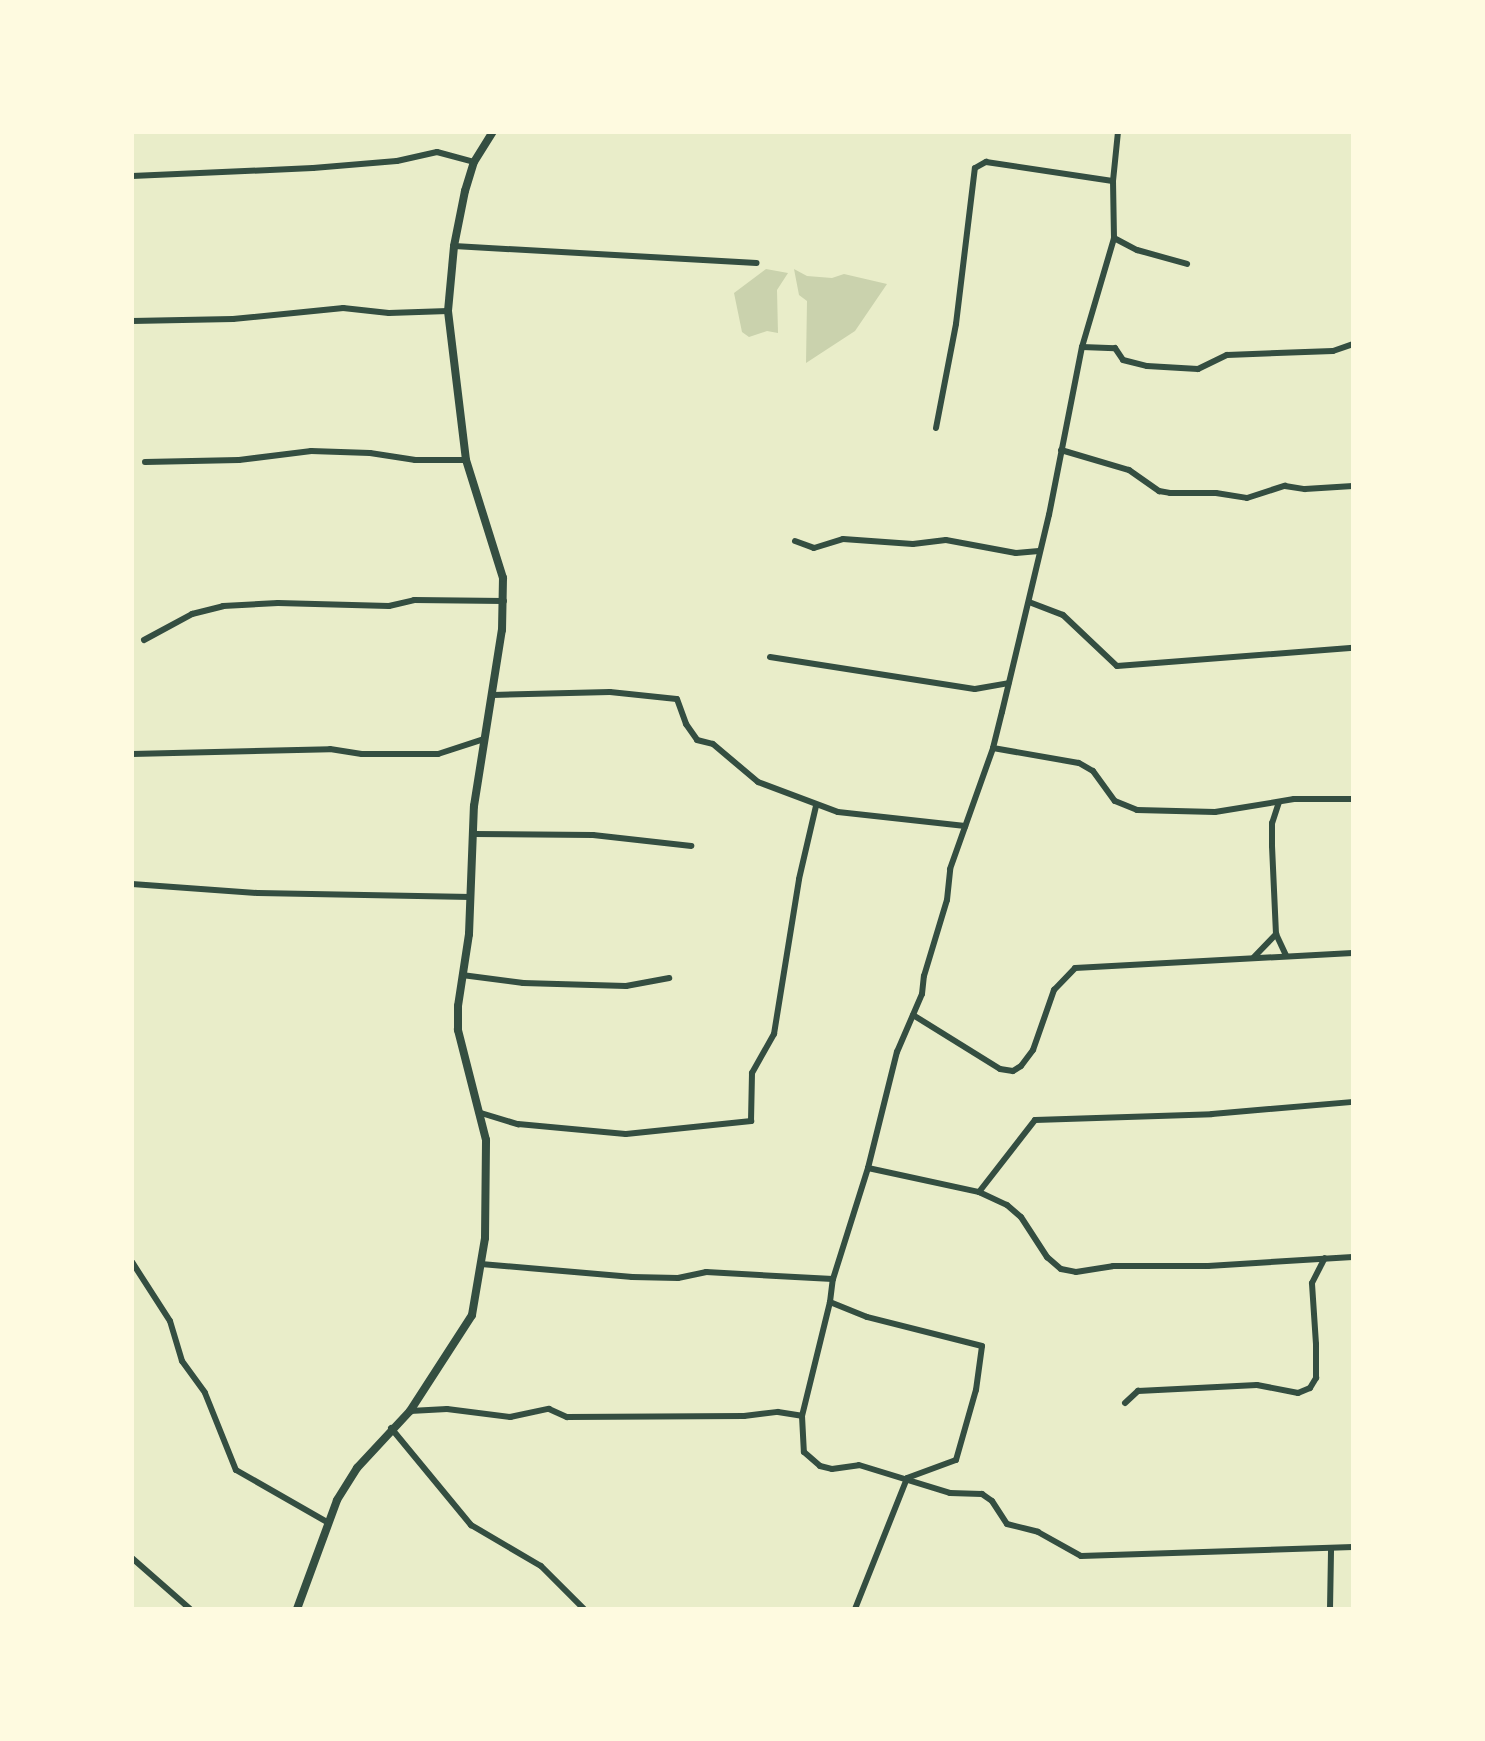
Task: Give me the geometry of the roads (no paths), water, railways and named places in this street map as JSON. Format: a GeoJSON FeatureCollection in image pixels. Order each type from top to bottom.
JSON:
{"type":"FeatureCollection","features":[{"type":"Feature","properties":{"kind":"street"},"geometry":{"type":"LineString","coordinates":[[297,1609],[327,1522],[357,1468],[410,1411],[472,1315],[481,1264],[487,1189],[486,1140],[458,1030],[484,739],[493,695],[504,601],[495,547],[466,460],[448,311],[454,246],[474,162],[493,132]]}},
{"type":"Feature","properties":{"kind":"street"},"geometry":{"type":"LineString","coordinates":[[1118,132],[1113,181],[1114,238],[1082,347],[1029,602],[993,748],[950,869],[947,900],[913,1015],[897,1052],[868,1168],[833,1279],[802,1416],[804,1452],[820,1466],[832,1469],[859,1465],[950,1493],[982,1494],[992,1501],[1007,1524],[1038,1532],[1081,1556],[1353,1547]]}},
{"type":"Feature","properties":{"kind":"street"},"geometry":{"type":"LineString","coordinates":[[132,176],[313,168],[397,161],[437,152],[474,162]]}},
{"type":"Feature","properties":{"kind":"street"},"geometry":{"type":"LineString","coordinates":[[936,428],[956,324],[975,168],[986,162],[1113,181]]}},
{"type":"Feature","properties":{"kind":"street"},"geometry":{"type":"LineString","coordinates":[[1114,238],[1137,250],[1187,264]]}},
{"type":"Feature","properties":{"kind":"street"},"geometry":{"type":"LineString","coordinates":[[454,246],[757,263]]}},
{"type":"Feature","properties":{"kind":"street"},"geometry":{"type":"LineString","coordinates":[[132,321],[233,319],[343,308],[389,313],[448,311]]}},
{"type":"Feature","properties":{"kind":"street"},"geometry":{"type":"LineString","coordinates":[[1082,347],[1115,348],[1123,360],[1147,366],[1198,369],[1227,355],[1333,351],[1353,344]]}},
{"type":"Feature","properties":{"kind":"street"},"geometry":{"type":"LineString","coordinates":[[1061,450],[1129,470],[1159,491],[1170,493],[1216,493],[1247,498],[1285,486],[1305,489],[1353,486]]}},
{"type":"Feature","properties":{"kind":"street"},"geometry":{"type":"LineString","coordinates":[[145,462],[239,460],[311,451],[370,453],[415,460],[466,460]]}},
{"type":"Feature","properties":{"kind":"street"},"geometry":{"type":"LineString","coordinates":[[795,541],[814,548],[843,539],[913,544],[946,540],[1016,553],[1039,551]]}},
{"type":"Feature","properties":{"kind":"street"},"geometry":{"type":"LineString","coordinates":[[144,640],[192,614],[223,606],[278,603],[389,606],[414,600],[504,601]]}},
{"type":"Feature","properties":{"kind":"street"},"geometry":{"type":"LineString","coordinates":[[1029,602],[1063,615],[1117,666],[1353,648]]}},
{"type":"Feature","properties":{"kind":"street"},"geometry":{"type":"LineString","coordinates":[[770,657],[975,689],[1008,683]]}},
{"type":"Feature","properties":{"kind":"street"},"geometry":{"type":"LineString","coordinates":[[493,695],[610,692],[677,699],[686,724],[697,740],[713,744],[758,782],[816,806],[851,814],[965,826]]}},
{"type":"Feature","properties":{"kind":"street"},"geometry":{"type":"LineString","coordinates":[[132,754],[330,749],[362,754],[438,754],[484,739]]}},
{"type":"Feature","properties":{"kind":"street"},"geometry":{"type":"LineString","coordinates":[[993,748],[1079,763],[1093,771],[1115,801],[1137,810],[1215,812],[1279,802],[1353,799]]}},
{"type":"Feature","properties":{"kind":"street"},"geometry":{"type":"LineString","coordinates":[[1279,802],[1272,823],[1276,934],[1286,955]]}},
{"type":"Feature","properties":{"kind":"street"},"geometry":{"type":"LineString","coordinates":[[481,1113],[518,1124],[626,1134],[751,1121],[752,1073],[774,1034],[799,879],[816,806]]}},
{"type":"Feature","properties":{"kind":"street"},"geometry":{"type":"LineString","coordinates":[[474,834],[593,835],[691,846]]}},
{"type":"Feature","properties":{"kind":"street"},"geometry":{"type":"LineString","coordinates":[[132,884],[273,893],[471,897]]}},
{"type":"Feature","properties":{"kind":"street"},"geometry":{"type":"LineString","coordinates":[[1253,957],[1276,934]]}},
{"type":"Feature","properties":{"kind":"street"},"geometry":{"type":"LineString","coordinates":[[913,1015],[1000,1069],[1013,1071],[1033,1050],[1054,990],[1075,968],[1353,953]]}},
{"type":"Feature","properties":{"kind":"street"},"geometry":{"type":"LineString","coordinates":[[462,975],[523,983],[626,986],[669,978]]}},
{"type":"Feature","properties":{"kind":"street"},"geometry":{"type":"LineString","coordinates":[[979,1192],[1035,1120],[1212,1114],[1353,1102]]}},
{"type":"Feature","properties":{"kind":"street"},"geometry":{"type":"LineString","coordinates":[[868,1168],[979,1192],[1007,1205],[1021,1217],[1047,1257],[1061,1269],[1076,1272],[1113,1266],[1208,1266],[1353,1257]]}},
{"type":"Feature","properties":{"kind":"street"},"geometry":{"type":"LineString","coordinates":[[1125,1403],[1138,1391],[1257,1385],[1298,1393],[1310,1388],[1316,1378],[1312,1283],[1325,1258]]}},
{"type":"Feature","properties":{"kind":"street"},"geometry":{"type":"LineString","coordinates":[[132,1262],[170,1321],[182,1361],[205,1393],[236,1470],[327,1522]]}},
{"type":"Feature","properties":{"kind":"street"},"geometry":{"type":"LineString","coordinates":[[481,1264],[632,1277],[678,1278],[706,1272],[833,1279]]}},
{"type":"Feature","properties":{"kind":"street"},"geometry":{"type":"LineString","coordinates":[[830,1302],[867,1317],[982,1346],[976,1390],[956,1460],[907,1478],[855,1609]]}},
{"type":"Feature","properties":{"kind":"street"},"geometry":{"type":"LineString","coordinates":[[410,1411],[447,1409],[510,1417],[549,1409],[567,1417],[744,1416],[778,1412],[802,1416]]}},
{"type":"Feature","properties":{"kind":"street"},"geometry":{"type":"LineString","coordinates":[[391,1428],[471,1525],[541,1566],[584,1609]]}},
{"type":"Feature","properties":{"kind":"street"},"geometry":{"type":"LineString","coordinates":[[1330,1609],[1331,1549]]}},
{"type":"Feature","properties":{"kind":"street"},"geometry":{"type":"LineString","coordinates":[[132,1558],[145,1573],[190,1609]]}}]}
